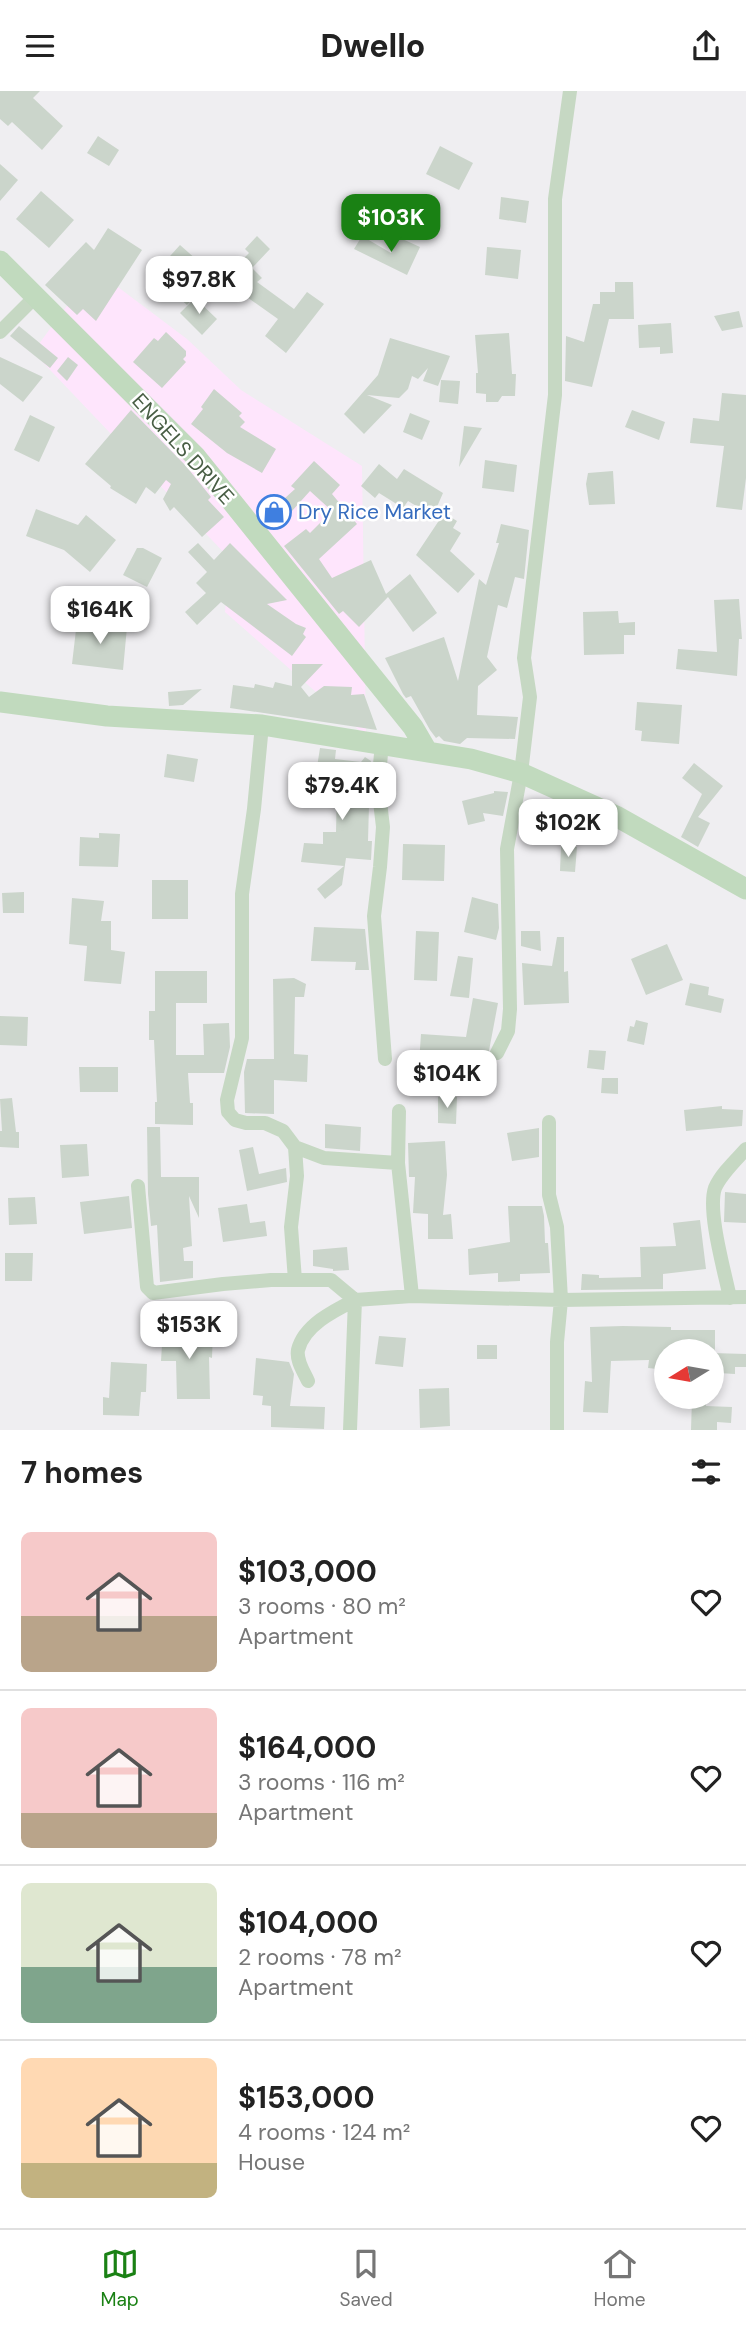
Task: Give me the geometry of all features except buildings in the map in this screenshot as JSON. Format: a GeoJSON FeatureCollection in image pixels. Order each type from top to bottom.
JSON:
{"type":"FeatureCollection","features":[{"type":"Feature","properties":{"kind":"main road","name":"ENGELS DRIVE"},"geometry":{"type":"LineString","coordinates":[[0,261],[196,457],[413,727],[427,751]]}},
{"type":"Feature","properties":{"kind":"main road"},"geometry":{"type":"LineString","coordinates":[[0,702],[107,716],[262,725],[471,759],[521,772],[616,816],[746,890]]}},
{"type":"Feature","properties":{"kind":"street"},"geometry":{"type":"LineString","coordinates":[[497,1052],[508,1031],[510,1009],[507,849],[521,772],[530,697],[524,658],[555,395],[555,199],[570,91]]}},
{"type":"Feature","properties":{"kind":"street"},"geometry":{"type":"LineString","coordinates":[[0,332],[36,296]]}},
{"type":"Feature","properties":{"kind":"street"},"geometry":{"type":"LineString","coordinates":[[262,725],[242,894],[242,1038],[227,1100],[228,1112],[235,1120],[265,1123],[283,1131],[295,1147],[324,1158],[398,1163]]}},
{"type":"Feature","properties":{"kind":"street"},"geometry":{"type":"LineString","coordinates":[[382,744],[378,785],[383,827],[374,916],[385,1059]]}},
{"type":"Feature","properties":{"kind":"street"},"geometry":{"type":"LineString","coordinates":[[399,1111],[398,1163],[412,1296]]}},
{"type":"Feature","properties":{"kind":"street"},"geometry":{"type":"LineString","coordinates":[[549,1122],[549,1195],[557,1227],[561,1300],[557,1342],[557,1430]]}},
{"type":"Feature","properties":{"kind":"street"},"geometry":{"type":"LineString","coordinates":[[295,1147],[297,1177],[291,1227],[295,1280]]}},
{"type":"Feature","properties":{"kind":"street"},"geometry":{"type":"LineString","coordinates":[[730,1298],[714,1218],[715,1189],[746,1149]]}},
{"type":"Feature","properties":{"kind":"street"},"geometry":{"type":"LineString","coordinates":[[138,1186],[148,1287],[153,1293],[223,1284],[331,1280],[355,1300]]}},
{"type":"Feature","properties":{"kind":"street"},"geometry":{"type":"LineString","coordinates":[[308,1381],[300,1365],[298,1350],[302,1343],[317,1322],[331,1311],[355,1300],[412,1296],[561,1300],[746,1297]]}},
{"type":"Feature","properties":{"kind":"street"},"geometry":{"type":"LineString","coordinates":[[350,1430],[355,1300]]}},
{"type":"Feature","properties":{"kind":"shaded area","name":"Dry Rice Market"},"geometry":{"type":"Polygon","coordinates":[[[94,269],[187,339],[241,390],[362,466],[366,736],[225,612],[230,559],[33,352],[94,269]]]}},
{"type":"Feature","properties":{"kind":"place","name":"Dry Rice Market"},"geometry":{"type":"Point","coordinates":[274,512]}}]}
